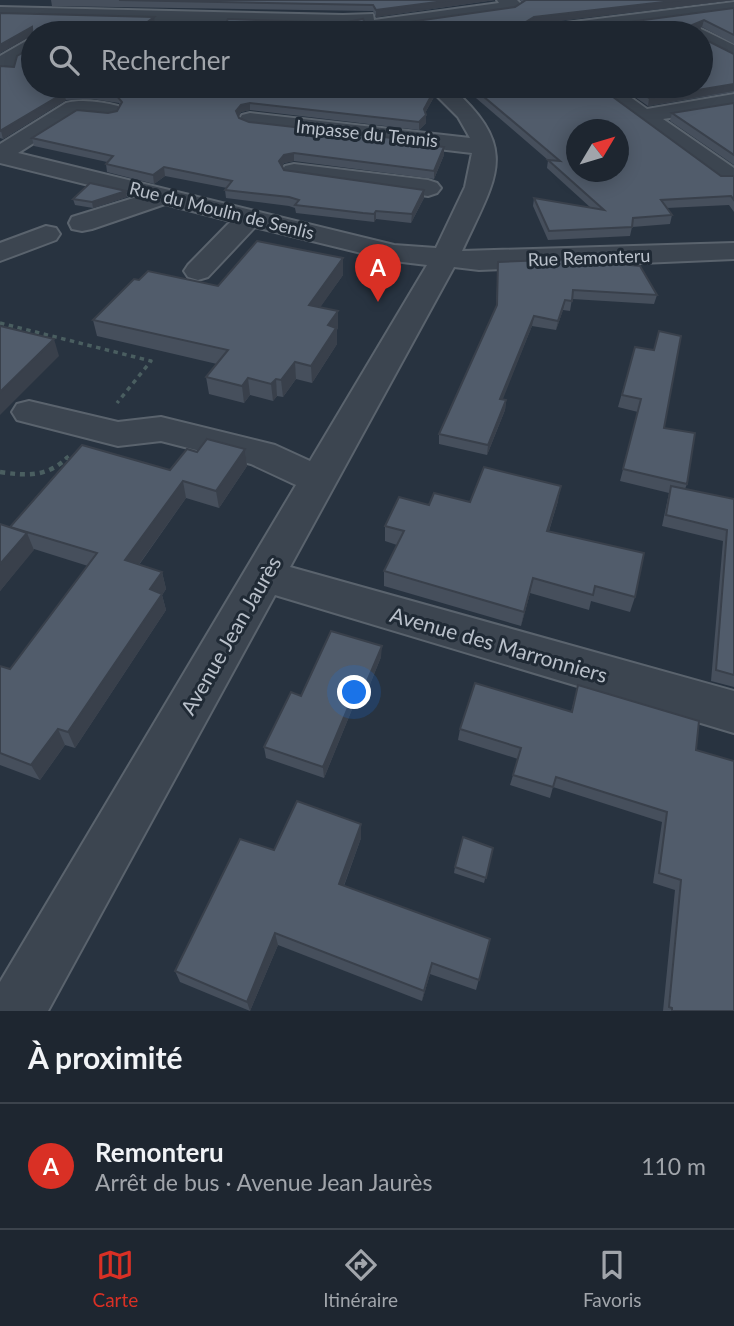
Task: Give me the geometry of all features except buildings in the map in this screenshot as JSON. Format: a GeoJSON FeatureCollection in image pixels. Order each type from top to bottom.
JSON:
{"type":"FeatureCollection","features":[{"type":"Feature","properties":{"kind":"street"},"geometry":{"type":"LineString","coordinates":[[345,0],[368,21]]}},
{"type":"Feature","properties":{"kind":"street"},"geometry":{"type":"LineString","coordinates":[[409,21],[514,6],[506,0]]}},
{"type":"Feature","properties":{"kind":"street"},"geometry":{"type":"LineString","coordinates":[[633,0],[674,21]]}},
{"type":"Feature","properties":{"kind":"street"},"geometry":{"type":"LineString","coordinates":[[626,21],[734,7]]}},
{"type":"Feature","properties":{"kind":"street"},"geometry":{"type":"LineString","coordinates":[[0,12],[343,21]]}},
{"type":"Feature","properties":{"kind":"street"},"geometry":{"type":"LineString","coordinates":[[67,21],[77,15]]}},
{"type":"Feature","properties":{"kind":"street"},"geometry":{"type":"LineString","coordinates":[[713,42],[734,53]]}},
{"type":"Feature","properties":{"kind":"street"},"geometry":{"type":"LineString","coordinates":[[7,68],[7,60],[21,51]]}},
{"type":"Feature","properties":{"kind":"street"},"geometry":{"type":"LineString","coordinates":[[451,98],[464,110],[478,130],[485,147]]}},
{"type":"Feature","properties":{"kind":"street"},"geometry":{"type":"LineString","coordinates":[[618,98],[731,176]]}},
{"type":"Feature","properties":{"kind":"street"},"geometry":{"type":"LineString","coordinates":[[643,116],[734,101]]}},
{"type":"Feature","properties":{"kind":"street"},"geometry":{"type":"LineString","coordinates":[[0,155],[74,108],[110,111]]}},
{"type":"Feature","properties":{"kind":"street","name":"Impasse du Tennis"},"geometry":{"type":"LineString","coordinates":[[250,120],[485,147]]}},
{"type":"Feature","properties":{"kind":"street"},"geometry":{"type":"LineString","coordinates":[[198,271],[272,199],[322,128]]}},
{"type":"Feature","properties":{"kind":"street","name":"Avenue Jean Jaurès"},"geometry":{"type":"LineString","coordinates":[[15,1011],[444,258],[480,181],[485,147]]}},
{"type":"Feature","properties":{"kind":"street","name":"Rue du Moulin de Senlis"},"geometry":{"type":"LineString","coordinates":[[0,155],[165,195],[272,199],[394,253],[444,258]]}},
{"type":"Feature","properties":{"kind":"street"},"geometry":{"type":"LineString","coordinates":[[272,199],[428,188]]}},
{"type":"Feature","properties":{"kind":"street"},"geometry":{"type":"LineString","coordinates":[[82,223],[139,206],[165,195]]}},
{"type":"Feature","properties":{"kind":"street"},"geometry":{"type":"LineString","coordinates":[[0,253],[46,234]]}},
{"type":"Feature","properties":{"kind":"street","name":"Rue Remonteru"},"geometry":{"type":"LineString","coordinates":[[444,258],[479,261],[734,251]]}},
{"type":"Feature","properties":{"kind":"street"},"geometry":{"type":"LineString","coordinates":[[29,412],[118,434],[161,429],[262,454],[319,480]]}},
{"type":"Feature","properties":{"kind":"street","name":"Avenue des Marronniers"},"geometry":{"type":"LineString","coordinates":[[264,576],[734,712]]}},
{"type":"Feature","properties":{"kind":"street"},"geometry":{"type":"LineString","coordinates":[[0,995],[15,1011]]}},
{"type":"Feature","properties":{"kind":"path"},"geometry":{"type":"LineString","coordinates":[[0,323],[150,361],[96,429],[57,468],[37,477],[0,472]]}},
{"type":"Feature","properties":{"kind":"place","name":"Remonteru"},"geometry":{"type":"Point","coordinates":[378,302]}}]}
